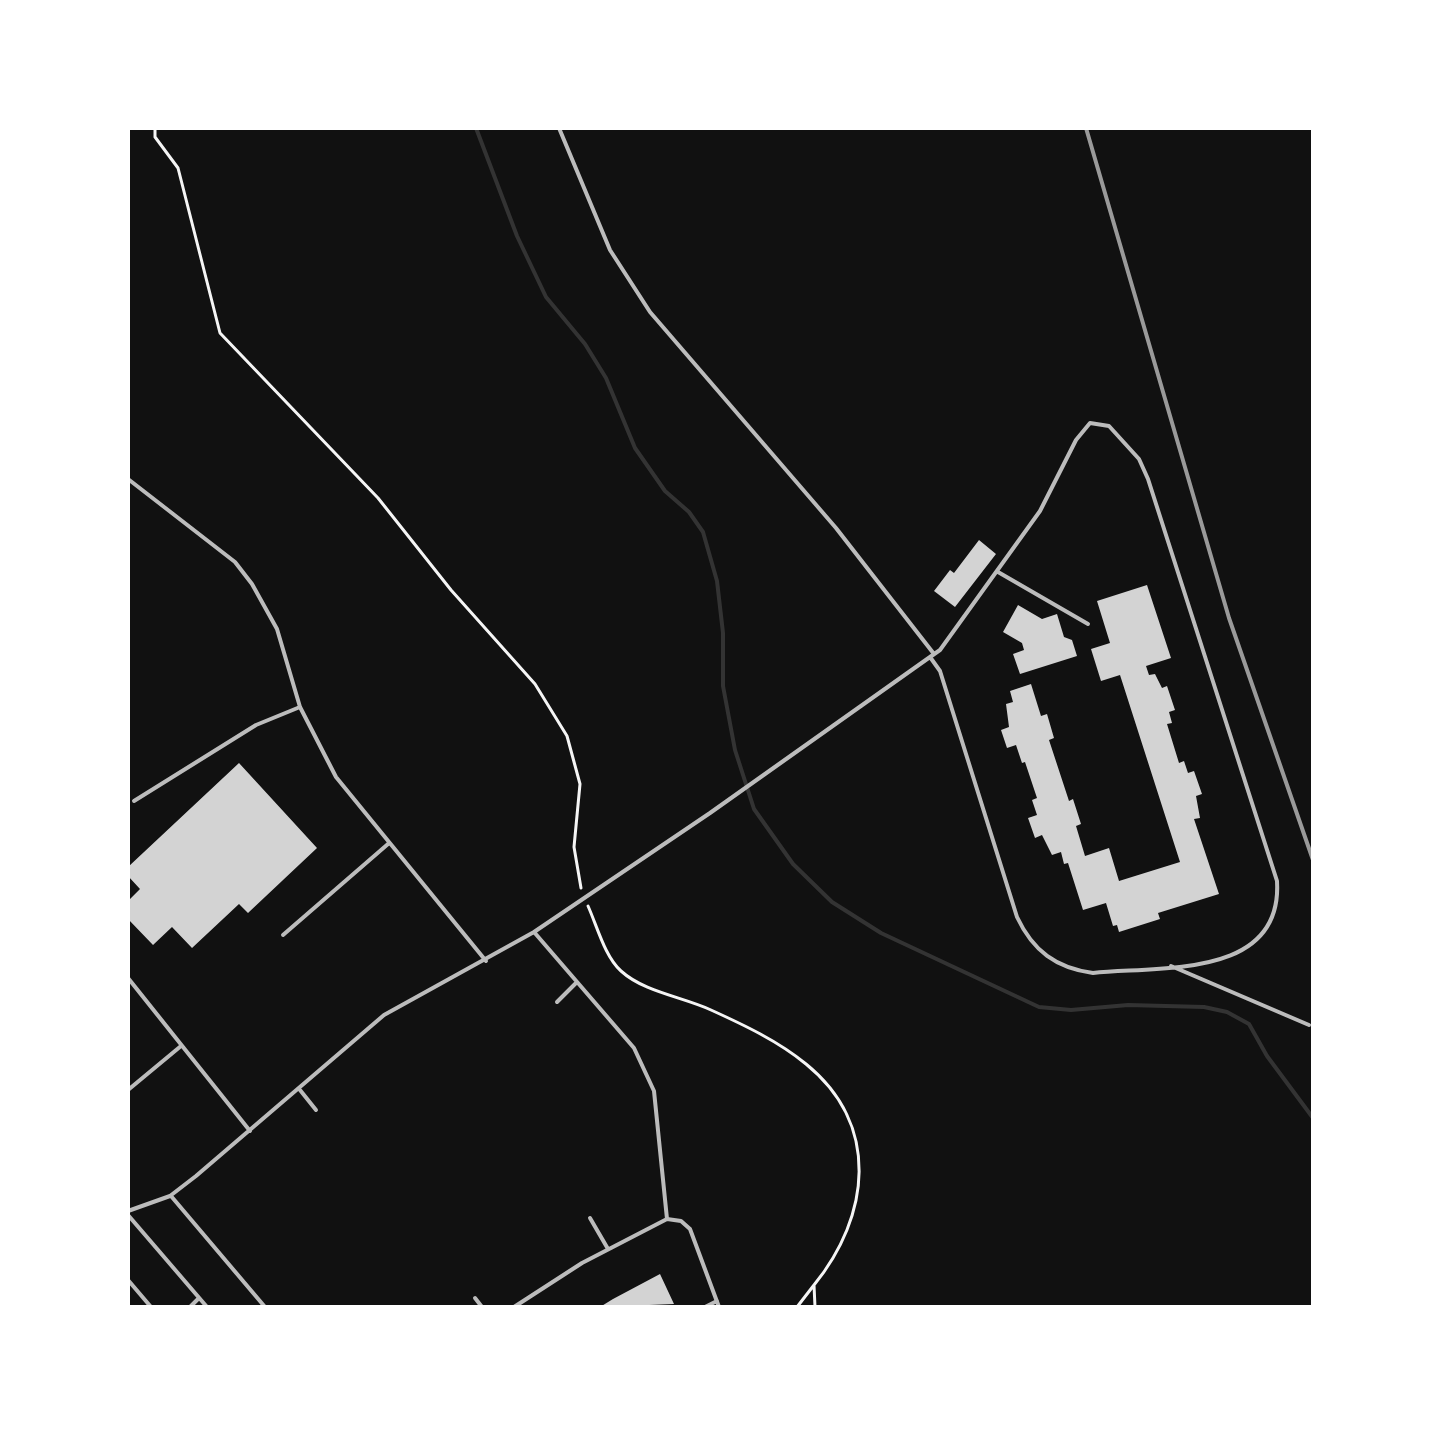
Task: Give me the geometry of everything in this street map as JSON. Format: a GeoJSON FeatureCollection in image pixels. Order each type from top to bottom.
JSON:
{"type":"FeatureCollection","features":[{"type":"Feature","properties":{"kind":"lane"},"geometry":{"type":"LineString","coordinates":[[207,1307],[128,1213],[170,1196],[300,1090],[384,1015],[534,932],[710,813],[932,656],[940,650],[1040,511],[1083,427],[1090,423],[1109,426],[1139,459],[1148,479],[1277,881],[1274,915],[1253,946],[1215,961],[1093,973],[1073,970],[1047,957],[1026,937],[1017,917],[940,671],[932,656],[836,528],[650,312],[610,250],[559,128]]}},
{"type":"Feature","properties":{"kind":"lane"},"geometry":{"type":"LineString","coordinates":[[128,479],[235,562],[252,584],[277,629],[300,707],[336,777],[486,961]]}},
{"type":"Feature","properties":{"kind":"lane"},"geometry":{"type":"LineString","coordinates":[[998,572],[1088,624]]}},
{"type":"Feature","properties":{"kind":"lane"},"geometry":{"type":"LineString","coordinates":[[134,801],[247,730],[300,707]]}},
{"type":"Feature","properties":{"kind":"lane"},"geometry":{"type":"LineString","coordinates":[[283,935],[388,844]]}},
{"type":"Feature","properties":{"kind":"lane"},"geometry":{"type":"LineString","coordinates":[[534,932],[634,1048],[654,1091],[667,1219]]}},
{"type":"Feature","properties":{"kind":"lane"},"geometry":{"type":"LineString","coordinates":[[1169,965],[1309,1025]]}},
{"type":"Feature","properties":{"kind":"lane"},"geometry":{"type":"LineString","coordinates":[[128,978],[250,1131]]}},
{"type":"Feature","properties":{"kind":"lane"},"geometry":{"type":"LineString","coordinates":[[557,1002],[577,982]]}},
{"type":"Feature","properties":{"kind":"lane"},"geometry":{"type":"LineString","coordinates":[[128,1090],[181,1046]]}},
{"type":"Feature","properties":{"kind":"lane"},"geometry":{"type":"LineString","coordinates":[[300,1090],[316,1110]]}},
{"type":"Feature","properties":{"kind":"lane"},"geometry":{"type":"LineString","coordinates":[[170,1196],[265,1307]]}},
{"type":"Feature","properties":{"kind":"lane"},"geometry":{"type":"LineString","coordinates":[[590,1218],[608,1249]]}},
{"type":"Feature","properties":{"kind":"lane"},"geometry":{"type":"LineString","coordinates":[[514,1307],[608,1249],[667,1219],[681,1221],[690,1229],[718,1304],[705,1307]]}},
{"type":"Feature","properties":{"kind":"lane"},"geometry":{"type":"LineString","coordinates":[[128,1280],[151,1307]]}},
{"type":"Feature","properties":{"kind":"lane"},"geometry":{"type":"LineString","coordinates":[[190,1307],[199,1298]]}},
{"type":"Feature","properties":{"kind":"lane"},"geometry":{"type":"LineString","coordinates":[[475,1298],[482,1307]]}},
{"type":"Feature","properties":{"kind":"path"},"geometry":{"type":"LineString","coordinates":[[155,128],[155,137],[178,168],[220,333],[378,498],[451,590],[535,684],[567,736],[580,784],[574,847],[584,897],[621,971],[741,1024],[788,1050],[808,1065],[839,1100],[857,1154],[857,1204],[838,1256],[797,1307]]}},
{"type":"Feature","properties":{"kind":"path"},"geometry":{"type":"LineString","coordinates":[[814,1285],[815,1307]]}},
{"type":"Feature","properties":{"kind":"building"},"geometry":{"type":"Polygon","coordinates":[[[979,540],[996,554],[955,607],[934,591],[950,570],[954,573],[979,540]]]}},
{"type":"Feature","properties":{"kind":"building"},"geometry":{"type":"Polygon","coordinates":[[[1147,585],[1171,658],[1146,666],[1149,675],[1155,674],[1162,688],[1167,686],[1175,710],[1169,712],[1172,723],[1167,724],[1179,763],[1184,761],[1188,773],[1194,771],[1202,794],[1196,796],[1200,818],[1194,819],[1219,894],[1158,913],[1160,919],[1119,932],[1117,925],[1113,926],[1106,903],[1083,910],[1068,863],[1064,864],[1061,852],[1052,855],[1042,835],[1035,838],[1028,818],[1037,815],[1032,800],[1037,798],[1016,745],[1007,748],[1001,730],[1009,727],[1006,704],[1013,702],[1010,691],[1031,684],[1041,716],[1047,714],[1054,738],[1049,740],[1069,801],[1073,799],[1081,824],[1076,826],[1085,856],[1109,848],[1119,881],[1180,862],[1120,675],[1101,681],[1091,649],[1110,643],[1097,601],[1147,585]]]}},
{"type":"Feature","properties":{"kind":"building"},"geometry":{"type":"Polygon","coordinates":[[[1018,605],[1042,619],[1057,614],[1064,637],[1072,640],[1077,656],[1020,674],[1013,654],[1024,650],[1022,643],[1003,632],[1018,605]]]}},
{"type":"Feature","properties":{"kind":"building"},"geometry":{"type":"Polygon","coordinates":[[[239,763],[317,848],[248,913],[239,904],[192,948],[172,927],[153,945],[128,919],[128,901],[140,889],[128,876],[128,867],[239,763]]]}},
{"type":"Feature","properties":{"kind":"building"},"geometry":{"type":"Polygon","coordinates":[[[660,1274],[674,1304],[600,1307],[613,1299],[660,1274]]]}},
{"type":"Feature","properties":{"kind":"waterway"},"geometry":{"type":"LineString","coordinates":[[476,128],[517,236],[546,297],[585,344],[606,378],[635,448],[665,491],[689,512],[703,532],[717,581],[723,633],[723,686],[735,750],[754,809],[793,864],[832,902],[881,933],[1039,1007],[1071,1010],[1128,1005],[1204,1007],[1227,1012],[1249,1024],[1267,1056],[1313,1118]]}},
{"type":"Feature","properties":{"kind":"railway"},"geometry":{"type":"LineString","coordinates":[[1086,128],[1229,618],[1313,860]]}}]}
